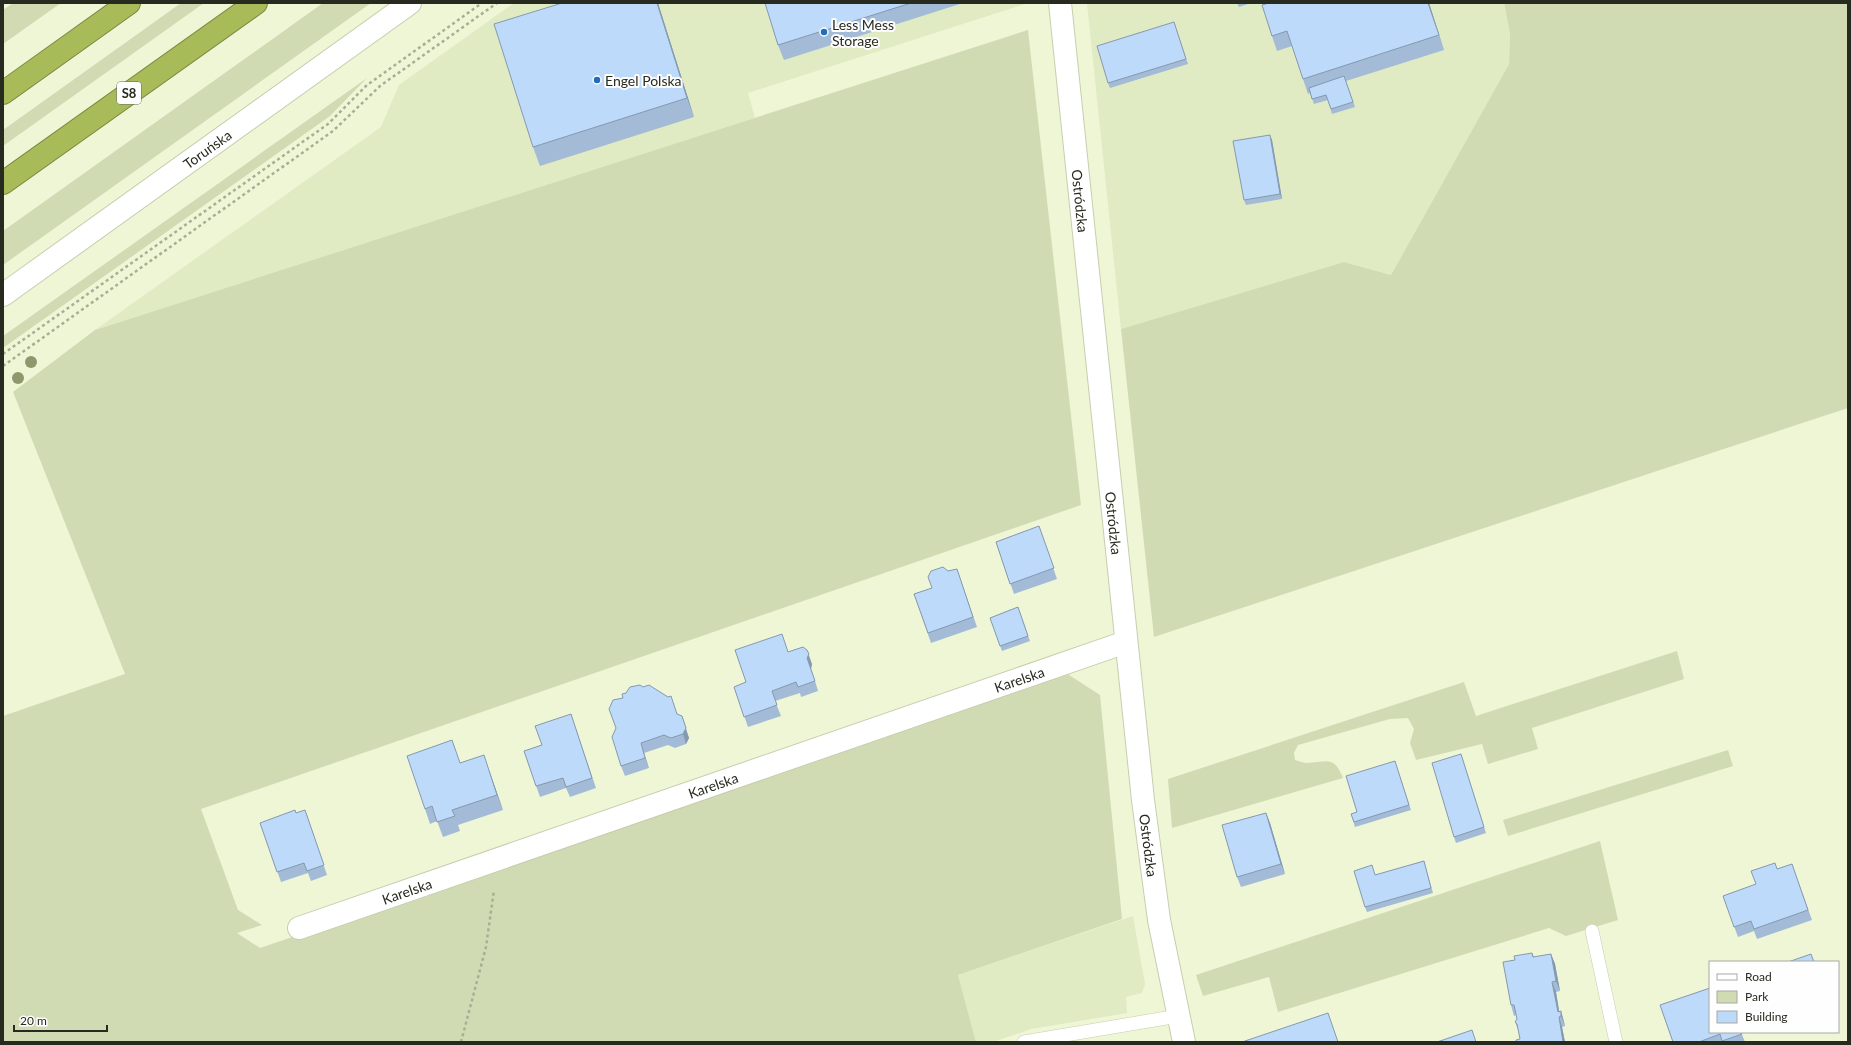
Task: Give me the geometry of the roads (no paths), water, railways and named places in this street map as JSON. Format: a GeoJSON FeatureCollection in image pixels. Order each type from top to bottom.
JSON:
{"type":"FeatureCollection","features":[{"type":"Feature","properties":{"kind":"highway"},"geometry":{"type":"LineString","coordinates":[[3,93],[129,3]]}},
{"type":"Feature","properties":{"kind":"highway","name":"S8"},"geometry":{"type":"LineString","coordinates":[[3,183],[256,3]]}},
{"type":"Feature","properties":{"kind":"street","name":"Toruńska"},"geometry":{"type":"LineString","coordinates":[[3,295],[410,3]]}},
{"type":"Feature","properties":{"kind":"street","name":"Ostródzka"},"geometry":{"type":"LineString","coordinates":[[1060,3],[1150,861],[1159,920],[1184,1042]]}},
{"type":"Feature","properties":{"kind":"street","name":"Karelska"},"geometry":{"type":"LineString","coordinates":[[299,928],[1126,642]]}},
{"type":"Feature","properties":{"kind":"lane"},"geometry":{"type":"LineString","coordinates":[[1592,932],[1616,1042]]}},
{"type":"Feature","properties":{"kind":"lane"},"geometry":{"type":"LineString","coordinates":[[1024,1042],[1178,1016]]}},
{"type":"Feature","properties":{"kind":"place","name":"Less Mess Storage"},"geometry":{"type":"Point","coordinates":[824,32]}},
{"type":"Feature","properties":{"kind":"place","name":"Engel Polska"},"geometry":{"type":"Point","coordinates":[597,80]}}]}
